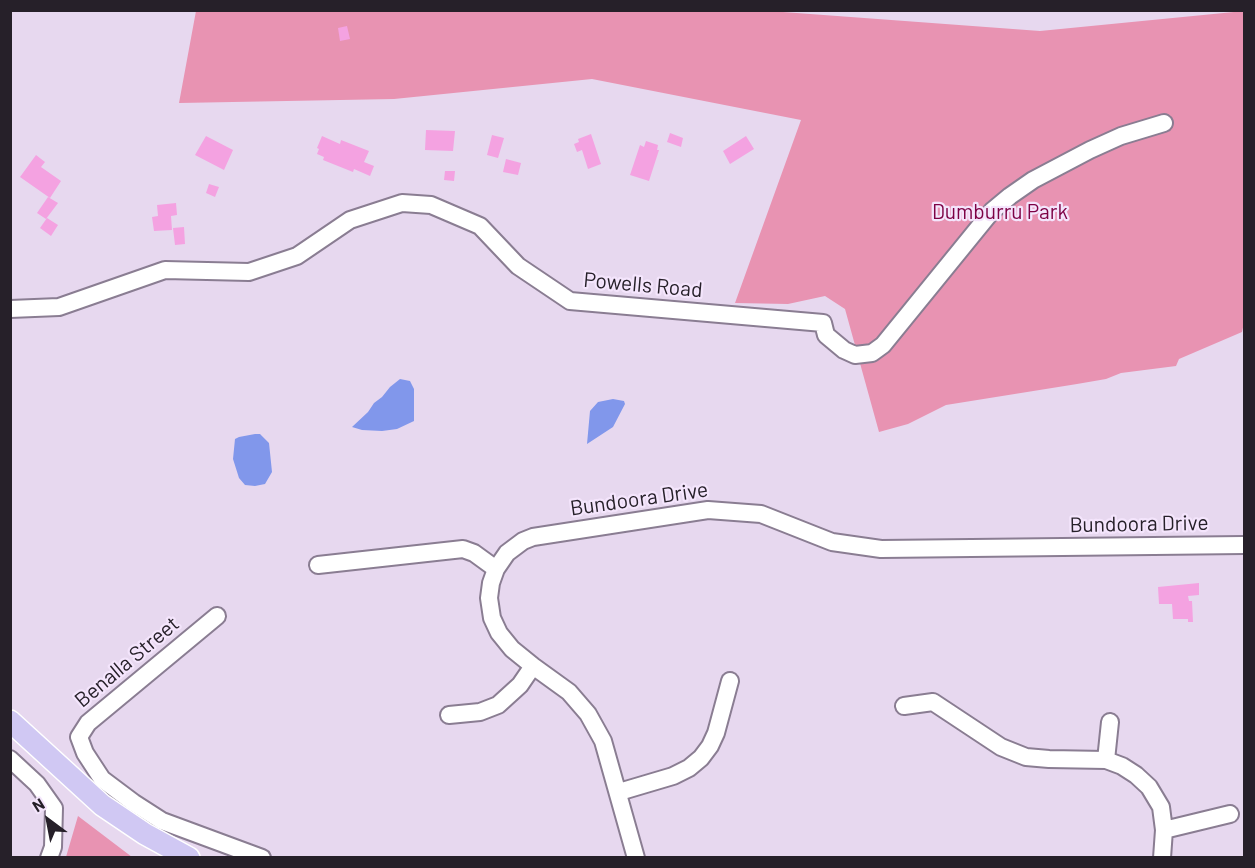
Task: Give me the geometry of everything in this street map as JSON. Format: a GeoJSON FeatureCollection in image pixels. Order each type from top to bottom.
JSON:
{"type":"FeatureCollection","features":[{"type":"Feature","properties":{"kind":"main road"},"geometry":{"type":"LineString","coordinates":[[10,721],[102,805],[145,834],[189,858]]}},
{"type":"Feature","properties":{"kind":"street","name":"Powells Road"},"geometry":{"type":"LineString","coordinates":[[10,309],[59,307],[165,270],[249,272],[297,256],[350,220],[402,203],[431,205],[480,226],[518,266],[570,301],[823,323],[826,335],[844,350],[855,355],[872,353],[883,345],[992,211],[1010,196],[1033,180],[1090,150],[1121,136],[1164,123]]}},
{"type":"Feature","properties":{"kind":"street","name":"Bundoora Drive"},"geometry":{"type":"LineString","coordinates":[[636,858],[603,741],[588,714],[569,692],[512,649],[499,633],[492,618],[489,598],[496,569],[507,553],[523,541],[533,537],[708,510],[761,514],[832,542],[880,549],[1245,545]]}},
{"type":"Feature","properties":{"kind":"street"},"geometry":{"type":"LineString","coordinates":[[318,565],[463,549],[474,553],[496,569]]}},
{"type":"Feature","properties":{"kind":"street","name":"Benalla Street"},"geometry":{"type":"LineString","coordinates":[[217,616],[88,723],[79,736],[85,753],[102,779],[134,803],[162,821],[262,858]]}},
{"type":"Feature","properties":{"kind":"street"},"geometry":{"type":"LineString","coordinates":[[449,715],[480,712],[498,705],[520,685],[533,666]]}},
{"type":"Feature","properties":{"kind":"street"},"geometry":{"type":"LineString","coordinates":[[619,792],[673,776],[689,768],[700,758],[710,746],[716,733],[730,681]]}},
{"type":"Feature","properties":{"kind":"street"},"geometry":{"type":"LineString","coordinates":[[904,706],[933,702],[1001,747],[1026,757],[1106,760],[1122,766],[1149,787],[1161,807],[1164,830],[1162,858]]}},
{"type":"Feature","properties":{"kind":"street"},"geometry":{"type":"LineString","coordinates":[[1106,760],[1110,722]]}},
{"type":"Feature","properties":{"kind":"street"},"geometry":{"type":"LineString","coordinates":[[10,759],[37,784],[54,808],[53,847],[49,858]]}},
{"type":"Feature","properties":{"kind":"street"},"geometry":{"type":"LineString","coordinates":[[1164,830],[1230,814]]}},
{"type":"Feature","properties":{"kind":"green space","name":"Dumburru Park"},"geometry":{"type":"Polygon","coordinates":[[[756,10],[1040,31],[1244,11],[1244,323],[1242,332],[1179,359],[1176,366],[1121,373],[1106,379],[946,405],[908,424],[879,432],[845,309],[825,296],[788,304],[735,303],[801,120],[592,79],[394,99],[179,103],[196,11],[756,10]]]}},
{"type":"Feature","properties":{"kind":"green space"},"geometry":{"type":"Polygon","coordinates":[[[78,816],[132,857],[66,857],[78,816]]]}},
{"type":"Feature","properties":{"kind":"water"},"geometry":{"type":"Polygon","coordinates":[[[400,379],[410,381],[414,389],[414,421],[397,429],[382,431],[352,427],[390,387],[400,379]]]}},
{"type":"Feature","properties":{"kind":"water"},"geometry":{"type":"Polygon","coordinates":[[[613,399],[624,401],[625,404],[613,427],[587,444],[590,411],[598,402],[613,399]]]}},
{"type":"Feature","properties":{"kind":"water"},"geometry":{"type":"Polygon","coordinates":[[[260,434],[269,443],[272,472],[265,484],[255,486],[245,485],[239,478],[233,459],[235,439],[260,434]]]}},
{"type":"Feature","properties":{"kind":"building"},"geometry":{"type":"Polygon","coordinates":[[[347,26],[350,39],[340,41],[338,28],[347,26]]]}},
{"type":"Feature","properties":{"kind":"building"},"geometry":{"type":"Polygon","coordinates":[[[426,130],[455,131],[453,151],[425,150],[426,130]]]}},
{"type":"Feature","properties":{"kind":"building"},"geometry":{"type":"Polygon","coordinates":[[[670,133],[683,138],[681,147],[667,142],[670,133]]]}},
{"type":"Feature","properties":{"kind":"building"},"geometry":{"type":"Polygon","coordinates":[[[591,134],[601,164],[588,169],[582,150],[577,152],[574,144],[579,142],[578,139],[591,134]]]}},
{"type":"Feature","properties":{"kind":"building"},"geometry":{"type":"Polygon","coordinates":[[[492,135],[504,138],[498,158],[487,155],[492,135]]]}},
{"type":"Feature","properties":{"kind":"building"},"geometry":{"type":"Polygon","coordinates":[[[206,136],[233,150],[224,170],[195,155],[206,136]]]}},
{"type":"Feature","properties":{"kind":"building"},"geometry":{"type":"Polygon","coordinates":[[[322,136],[340,144],[341,140],[369,151],[364,162],[374,166],[370,176],[323,160],[324,157],[317,154],[322,136]]]}},
{"type":"Feature","properties":{"kind":"building"},"geometry":{"type":"Polygon","coordinates":[[[746,136],[754,149],[730,164],[723,151],[746,136]]]}},
{"type":"Feature","properties":{"kind":"building"},"geometry":{"type":"Polygon","coordinates":[[[646,141],[658,145],[657,150],[659,150],[649,181],[630,175],[640,145],[644,147],[646,141]]]}},
{"type":"Feature","properties":{"kind":"building"},"geometry":{"type":"Polygon","coordinates":[[[36,155],[45,162],[41,167],[61,181],[50,198],[20,177],[36,155]]]}},
{"type":"Feature","properties":{"kind":"building"},"geometry":{"type":"Polygon","coordinates":[[[506,159],[521,163],[518,175],[503,172],[506,159]]]}},
{"type":"Feature","properties":{"kind":"building"},"geometry":{"type":"Polygon","coordinates":[[[445,171],[455,171],[454,181],[444,180],[445,171]]]}},
{"type":"Feature","properties":{"kind":"building"},"geometry":{"type":"Polygon","coordinates":[[[209,184],[219,187],[215,197],[206,193],[209,184]]]}},
{"type":"Feature","properties":{"kind":"building"},"geometry":{"type":"Polygon","coordinates":[[[48,197],[58,203],[46,219],[37,213],[48,197]]]}},
{"type":"Feature","properties":{"kind":"building"},"geometry":{"type":"Polygon","coordinates":[[[176,203],[177,215],[171,216],[172,230],[154,231],[152,217],[158,216],[157,205],[176,203]]]}},
{"type":"Feature","properties":{"kind":"building"},"geometry":{"type":"Polygon","coordinates":[[[47,218],[58,225],[51,236],[40,228],[47,218]]]}},
{"type":"Feature","properties":{"kind":"building"},"geometry":{"type":"Polygon","coordinates":[[[184,227],[185,244],[175,245],[173,228],[184,227]]]}},
{"type":"Feature","properties":{"kind":"building"},"geometry":{"type":"Polygon","coordinates":[[[1199,583],[1199,595],[1188,596],[1189,601],[1192,601],[1193,622],[1188,622],[1188,619],[1173,619],[1172,604],[1159,604],[1158,587],[1199,583]]]}}]}
